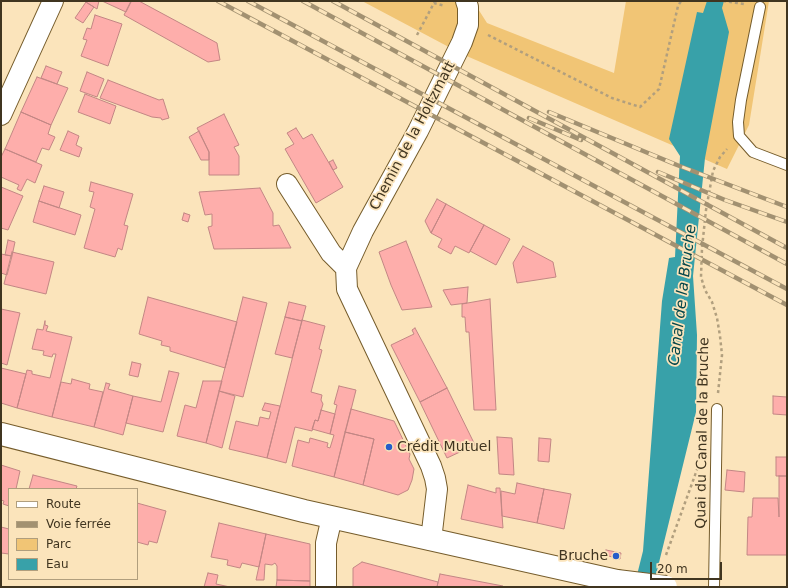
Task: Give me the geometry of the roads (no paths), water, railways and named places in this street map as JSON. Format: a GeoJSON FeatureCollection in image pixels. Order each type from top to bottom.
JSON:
{"type":"FeatureCollection","features":[{"type":"Feature","properties":{"kind":"main road"},"geometry":{"type":"LineString","coordinates":[[1,434],[332,517],[431,540],[617,581],[666,587]]}},
{"type":"Feature","properties":{"kind":"street"},"geometry":{"type":"LineString","coordinates":[[1,115],[53,1]]}},
{"type":"Feature","properties":{"kind":"street","name":"Chemin de la Holtzmatt"},"geometry":{"type":"LineString","coordinates":[[346,268],[363,232],[418,131],[454,60],[468,25],[468,7],[466,1]]}},
{"type":"Feature","properties":{"kind":"street"},"geometry":{"type":"LineString","coordinates":[[287,184],[331,253],[346,268],[348,289],[435,478],[437,489],[431,540]]}},
{"type":"Feature","properties":{"kind":"street"},"geometry":{"type":"LineString","coordinates":[[326,587],[326,543],[332,517]]}},
{"type":"Feature","properties":{"kind":"lane"},"geometry":{"type":"LineString","coordinates":[[760,7],[741,100],[738,122],[739,136],[753,152],[787,165]]}},
{"type":"Feature","properties":{"kind":"lane","name":"Quai du Canal de la Bruche"},"geometry":{"type":"LineString","coordinates":[[714,587],[717,409]]}},
{"type":"Feature","properties":{"kind":"water","name":"Canal de la Bruche"},"geometry":{"type":"Polygon","coordinates":[[[707,1],[724,1],[722,8],[729,32],[705,158],[693,276],[697,335],[696,412],[653,587],[634,587],[643,551],[662,301],[669,258],[675,257],[680,156],[669,139],[697,12],[703,13],[707,1]]]}},
{"type":"Feature","properties":{"kind":"railway"},"geometry":{"type":"LineString","coordinates":[[218,1],[787,305]]}},
{"type":"Feature","properties":{"kind":"railway"},"geometry":{"type":"LineString","coordinates":[[248,1],[787,289]]}},
{"type":"Feature","properties":{"kind":"railway"},"geometry":{"type":"LineString","coordinates":[[303,1],[787,264]]}},
{"type":"Feature","properties":{"kind":"railway"},"geometry":{"type":"LineString","coordinates":[[333,1],[787,248]]}},
{"type":"Feature","properties":{"kind":"railway"},"geometry":{"type":"LineString","coordinates":[[549,112],[677,165],[787,207]]}},
{"type":"Feature","properties":{"kind":"railway"},"geometry":{"type":"LineString","coordinates":[[529,118],[581,140]]}},
{"type":"Feature","properties":{"kind":"railway"},"geometry":{"type":"LineString","coordinates":[[658,172],[725,200],[787,222]]}},
{"type":"Feature","properties":{"kind":"place","name":"Crédit Mutuel"},"geometry":{"type":"Point","coordinates":[389,447]}},
{"type":"Feature","properties":{"kind":"place","name":"Bruche"},"geometry":{"type":"Point","coordinates":[616,556]}}]}
